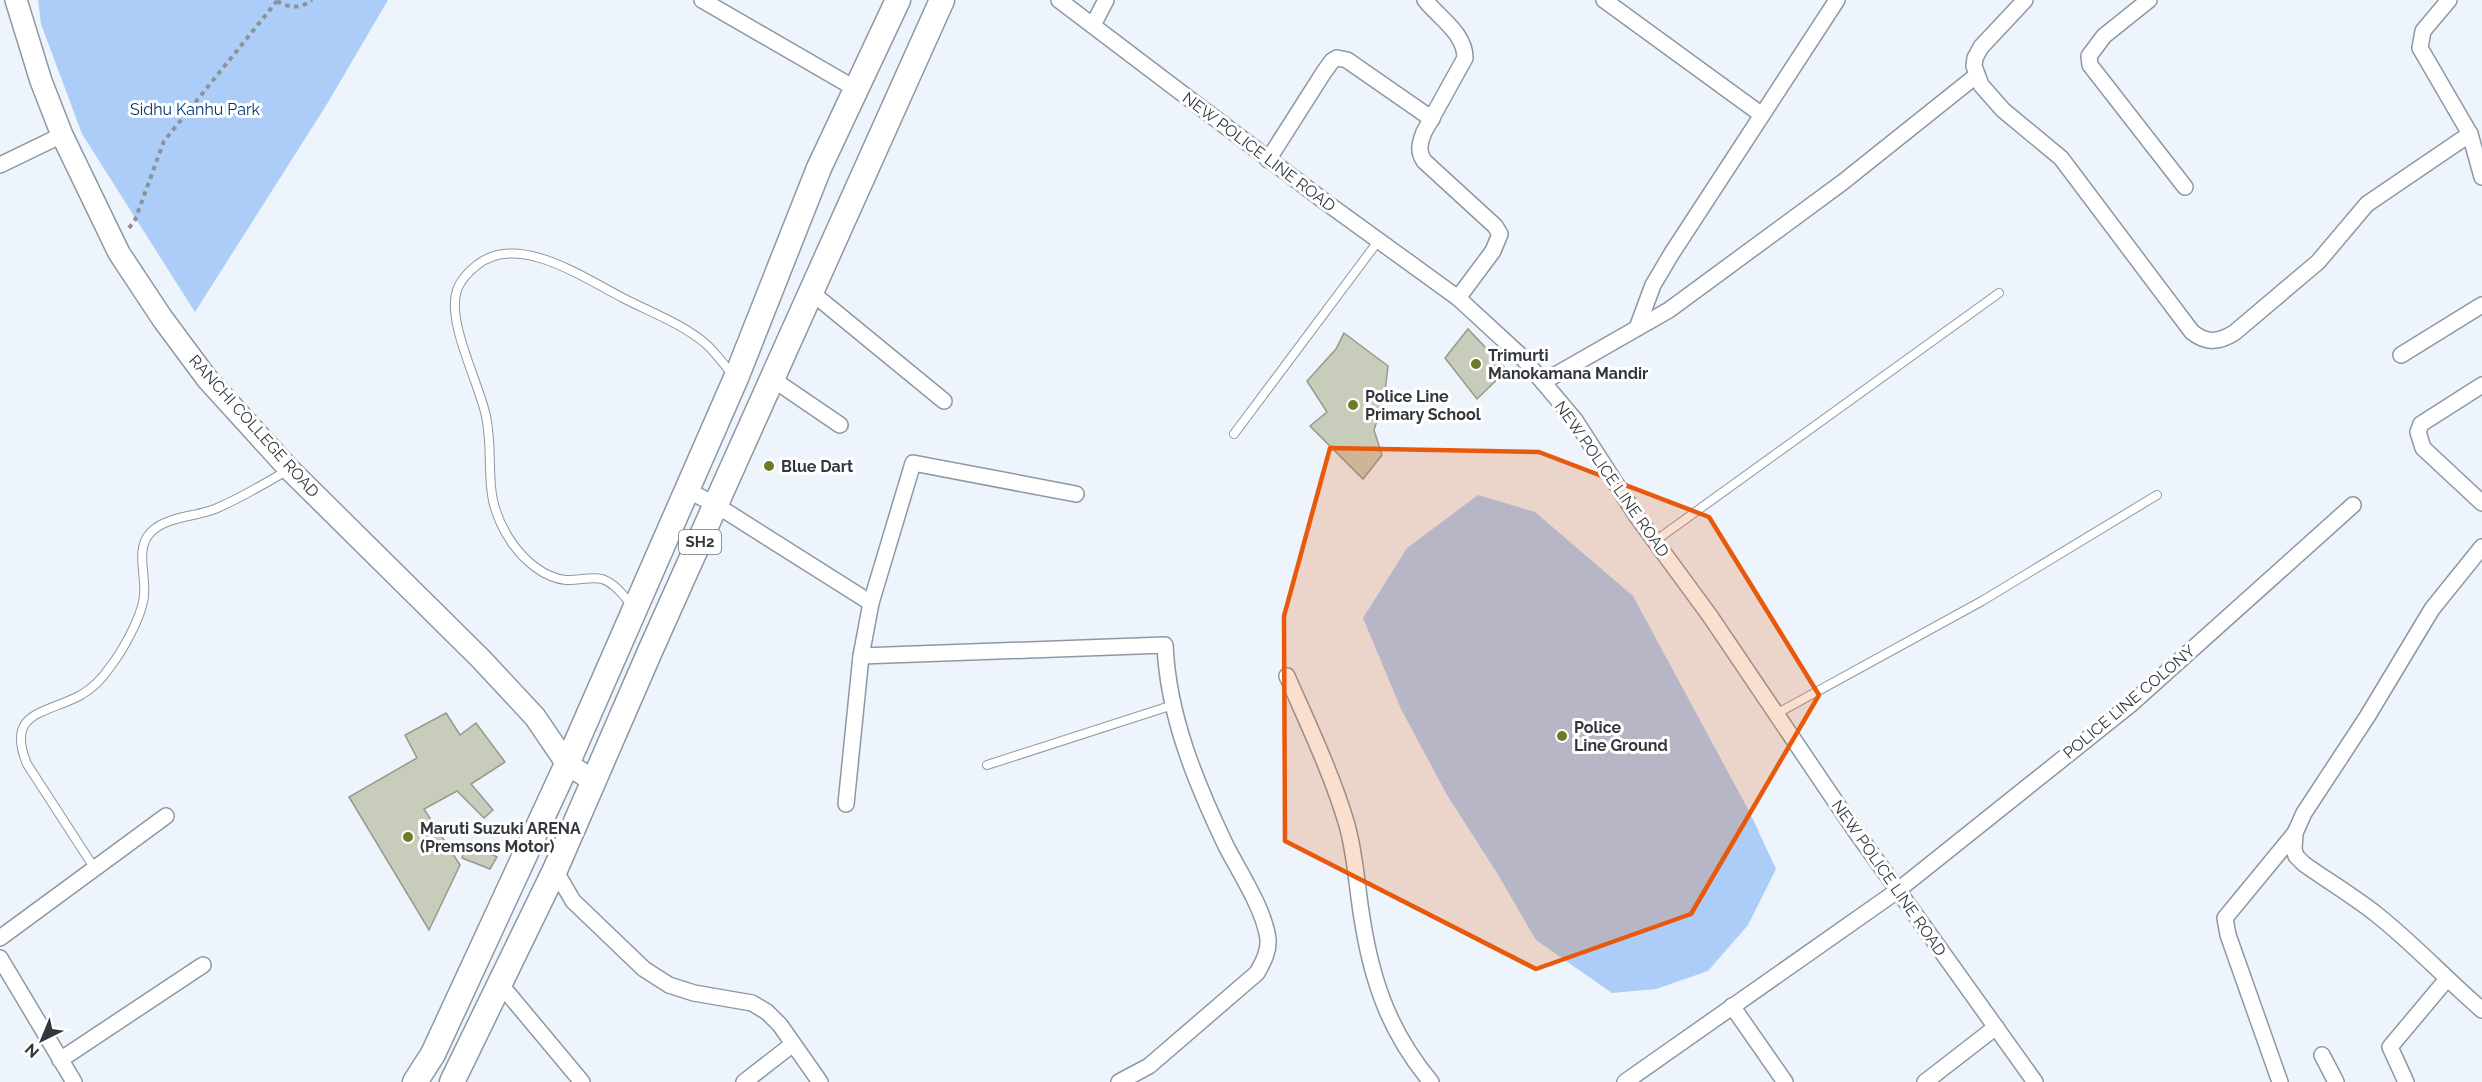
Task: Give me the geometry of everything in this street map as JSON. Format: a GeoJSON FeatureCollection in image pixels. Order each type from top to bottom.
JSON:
{"type":"FeatureCollection","features":[{"type":"Feature","properties":{"kind":"main road","name":"SH2"},"geometry":{"type":"LineString","coordinates":[[416,1082],[433,1054],[567,764],[736,378],[819,168],[898,0]]}},
{"type":"Feature","properties":{"kind":"main road","name":"SH2"},"geometry":{"type":"LineString","coordinates":[[452,1082],[555,870],[942,0]]}},
{"type":"Feature","properties":{"kind":"street","name":"RANCHI COLLEGE ROAD"},"geometry":{"type":"LineString","coordinates":[[16,0],[41,81],[62,135],[116,246],[162,318],[208,380],[289,469],[489,667],[535,717],[567,764],[594,781]]}},
{"type":"Feature","properties":{"kind":"street"},"geometry":{"type":"LineString","coordinates":[[702,0],[856,89]]}},
{"type":"Feature","properties":{"kind":"street","name":"NEW POLICE LINE ROAD"},"geometry":{"type":"LineString","coordinates":[[1059,0],[1268,160],[1458,297],[1521,356],[1575,420],[1655,541],[1710,616],[1897,891],[2035,1082]]}},
{"type":"Feature","properties":{"kind":"street"},"geometry":{"type":"LineString","coordinates":[[1093,25],[1106,0]]}},
{"type":"Feature","properties":{"kind":"street"},"geometry":{"type":"LineString","coordinates":[[1425,0],[1459,38],[1465,48],[1465,58],[1420,143],[1419,153],[1424,161],[1495,226],[1500,234],[1493,251],[1458,297]]}},
{"type":"Feature","properties":{"kind":"street"},"geometry":{"type":"LineString","coordinates":[[1604,0],[1762,115]]}},
{"type":"Feature","properties":{"kind":"street"},"geometry":{"type":"LineString","coordinates":[[1637,328],[1653,285],[1837,0]]}},
{"type":"Feature","properties":{"kind":"street"},"geometry":{"type":"LineString","coordinates":[[2025,0],[1982,47],[1975,58],[1974,66],[1977,75],[1993,101],[2061,158],[2192,332],[2204,340],[2223,340],[2234,333],[2318,262],[2367,204],[2470,134]]}},
{"type":"Feature","properties":{"kind":"street"},"geometry":{"type":"LineString","coordinates":[[2149,0],[2097,44],[2089,56],[2090,65],[2185,187]]}},
{"type":"Feature","properties":{"kind":"street"},"geometry":{"type":"LineString","coordinates":[[2449,0],[2423,31],[2420,48],[2470,134],[2482,177]]}},
{"type":"Feature","properties":{"kind":"street"},"geometry":{"type":"LineString","coordinates":[[1268,160],[1324,72],[1337,58],[1347,60],[1432,119]]}},
{"type":"Feature","properties":{"kind":"street"},"geometry":{"type":"LineString","coordinates":[[1543,382],[1669,310],[1843,182],[1977,75]]}},
{"type":"Feature","properties":{"kind":"street"},"geometry":{"type":"LineString","coordinates":[[0,165],[62,135]]}},
{"type":"Feature","properties":{"kind":"street"},"geometry":{"type":"LineString","coordinates":[[811,292],[944,401]]}},
{"type":"Feature","properties":{"kind":"street"},"geometry":{"type":"LineString","coordinates":[[2401,355],[2482,305]]}},
{"type":"Feature","properties":{"kind":"street"},"geometry":{"type":"LineString","coordinates":[[774,380],[840,425]]}},
{"type":"Feature","properties":{"kind":"street"},"geometry":{"type":"LineString","coordinates":[[2480,498],[2423,447],[2418,432],[2421,424],[2482,385]]}},
{"type":"Feature","properties":{"kind":"street"},"geometry":{"type":"LineString","coordinates":[[846,804],[861,656],[872,603],[913,463],[1076,494]]}},
{"type":"Feature","properties":{"kind":"street"},"geometry":{"type":"LineString","coordinates":[[687,490],[716,505],[872,603]]}},
{"type":"Feature","properties":{"kind":"street","name":"POLICE LINE COLONY"},"geometry":{"type":"LineString","coordinates":[[1625,1082],[1897,891],[2130,705],[2353,505]]}},
{"type":"Feature","properties":{"kind":"street"},"geometry":{"type":"LineString","coordinates":[[2280,1082],[2228,935],[2225,918],[2295,833],[2304,813],[2367,717],[2432,609],[2482,547]]}},
{"type":"Feature","properties":{"kind":"street"},"geometry":{"type":"LineString","coordinates":[[861,656],[1165,645],[1166,679],[1181,738],[1206,804],[1260,913],[1268,939],[1266,957],[1257,973],[1149,1066],[1119,1082]]}},
{"type":"Feature","properties":{"kind":"street"},"geometry":{"type":"LineString","coordinates":[[1287,675],[1347,825],[1367,942],[1383,1004],[1396,1033],[1431,1082]]}},
{"type":"Feature","properties":{"kind":"street"},"geometry":{"type":"LineString","coordinates":[[0,938],[166,816]]}},
{"type":"Feature","properties":{"kind":"street"},"geometry":{"type":"LineString","coordinates":[[2295,833],[2296,856],[2304,864],[2375,914],[2426,957],[2482,1010]]}},
{"type":"Feature","properties":{"kind":"street"},"geometry":{"type":"LineString","coordinates":[[555,870],[573,901],[644,969],[669,985],[694,993],[736,998],[752,1003],[767,1012],[780,1025],[820,1082]]}},
{"type":"Feature","properties":{"kind":"street"},"geometry":{"type":"LineString","coordinates":[[0,958],[74,1082]]}},
{"type":"Feature","properties":{"kind":"street"},"geometry":{"type":"LineString","coordinates":[[60,1060],[203,965]]}},
{"type":"Feature","properties":{"kind":"street"},"geometry":{"type":"LineString","coordinates":[[2406,1082],[2390,1047],[2447,979]]}},
{"type":"Feature","properties":{"kind":"street"},"geometry":{"type":"LineString","coordinates":[[501,984],[582,1082]]}},
{"type":"Feature","properties":{"kind":"street"},"geometry":{"type":"LineString","coordinates":[[1732,1006],[1785,1082]]}},
{"type":"Feature","properties":{"kind":"street"},"geometry":{"type":"LineString","coordinates":[[1925,1082],[1996,1027]]}},
{"type":"Feature","properties":{"kind":"street"},"geometry":{"type":"LineString","coordinates":[[744,1082],[793,1044]]}},
{"type":"Feature","properties":{"kind":"street"},"geometry":{"type":"LineString","coordinates":[[2322,1055],[2336,1082]]}},
{"type":"Feature","properties":{"kind":"lane"},"geometry":{"type":"LineString","coordinates":[[1234,434],[1379,240]]}},
{"type":"Feature","properties":{"kind":"lane"},"geometry":{"type":"LineString","coordinates":[[636,609],[614,586],[602,579],[566,580],[548,576],[532,566],[513,544],[498,519],[490,494],[488,428],[482,396],[465,354],[455,310],[457,290],[465,274],[481,261],[502,254],[523,254],[550,261],[673,323],[705,344],[736,378]]}},
{"type":"Feature","properties":{"kind":"lane"},"geometry":{"type":"LineString","coordinates":[[1655,541],[1999,293]]}},
{"type":"Feature","properties":{"kind":"lane"},"geometry":{"type":"LineString","coordinates":[[95,868],[27,764],[19,746],[20,734],[25,723],[38,713],[80,696],[97,684],[113,664],[143,604],[146,587],[141,558],[144,543],[150,532],[163,523],[223,505],[254,491],[289,469]]}},
{"type":"Feature","properties":{"kind":"lane"},"geometry":{"type":"LineString","coordinates":[[1776,714],[1982,601],[2157,495]]}},
{"type":"Feature","properties":{"kind":"lane"},"geometry":{"type":"LineString","coordinates":[[987,765],[1173,705]]}},
{"type":"Feature","properties":{"kind":"path"},"geometry":{"type":"LineString","coordinates":[[116,246],[135,220],[164,141],[276,0],[292,7],[301,6],[312,0]]}},
{"type":"Feature","properties":{"kind":"highlighted area"},"geometry":{"type":"Polygon","coordinates":[[[1330,448],[1539,452],[1709,517],[1819,695],[1691,914],[1536,969],[1285,841],[1284,616],[1330,448]]]}},
{"type":"Feature","properties":{"kind":"green space","name":"Sidhu Kanhu Park"},"geometry":{"type":"Polygon","coordinates":[[[38,0],[388,0],[327,104],[195,312],[82,134],[41,24],[38,0]]]}},
{"type":"Feature","properties":{"kind":"green space","name":"Police Line Ground"},"geometry":{"type":"Polygon","coordinates":[[[1478,495],[1535,512],[1633,596],[1749,811],[1776,869],[1748,925],[1708,971],[1656,989],[1612,993],[1536,940],[1497,873],[1447,795],[1401,709],[1363,618],[1407,548],[1478,495]]]}},
{"type":"Feature","properties":{"kind":"building","name":"Trimurti Manokamana Mandir"},"geometry":{"type":"Polygon","coordinates":[[[1468,329],[1507,370],[1477,399],[1445,358],[1468,329]]]}},
{"type":"Feature","properties":{"kind":"building","name":"Police Line Primary School"},"geometry":{"type":"Polygon","coordinates":[[[1344,333],[1388,366],[1384,399],[1374,430],[1382,455],[1363,479],[1310,426],[1327,412],[1307,381],[1336,349],[1344,333]]]}},
{"type":"Feature","properties":{"kind":"building","name":"Maruti Suzuki ARENA (Premsons Motor)"},"geometry":{"type":"Polygon","coordinates":[[[446,713],[460,735],[476,723],[505,762],[471,784],[493,810],[484,818],[457,791],[424,809],[460,865],[429,930],[349,797],[417,758],[405,735],[446,713]]]}},
{"type":"Feature","properties":{"kind":"building","name":"Maruti Suzuki ARENA (Premsons Motor)"},"geometry":{"type":"Polygon","coordinates":[[[468,842],[497,857],[490,869],[462,858],[468,842]]]}},
{"type":"Feature","properties":{"kind":"place","name":"Trimurti Manokamana Mandir"},"geometry":{"type":"Point","coordinates":[1476,364]}},
{"type":"Feature","properties":{"kind":"place","name":"Police Line Primary School"},"geometry":{"type":"Point","coordinates":[1353,405]}},
{"type":"Feature","properties":{"kind":"place","name":"Blue Dart"},"geometry":{"type":"Point","coordinates":[769,466]}},
{"type":"Feature","properties":{"kind":"place","name":"Police Line Ground"},"geometry":{"type":"Point","coordinates":[1562,736]}},
{"type":"Feature","properties":{"kind":"place","name":"Maruti Suzuki ARENA (Premsons Motor)"},"geometry":{"type":"Point","coordinates":[408,837]}}]}
